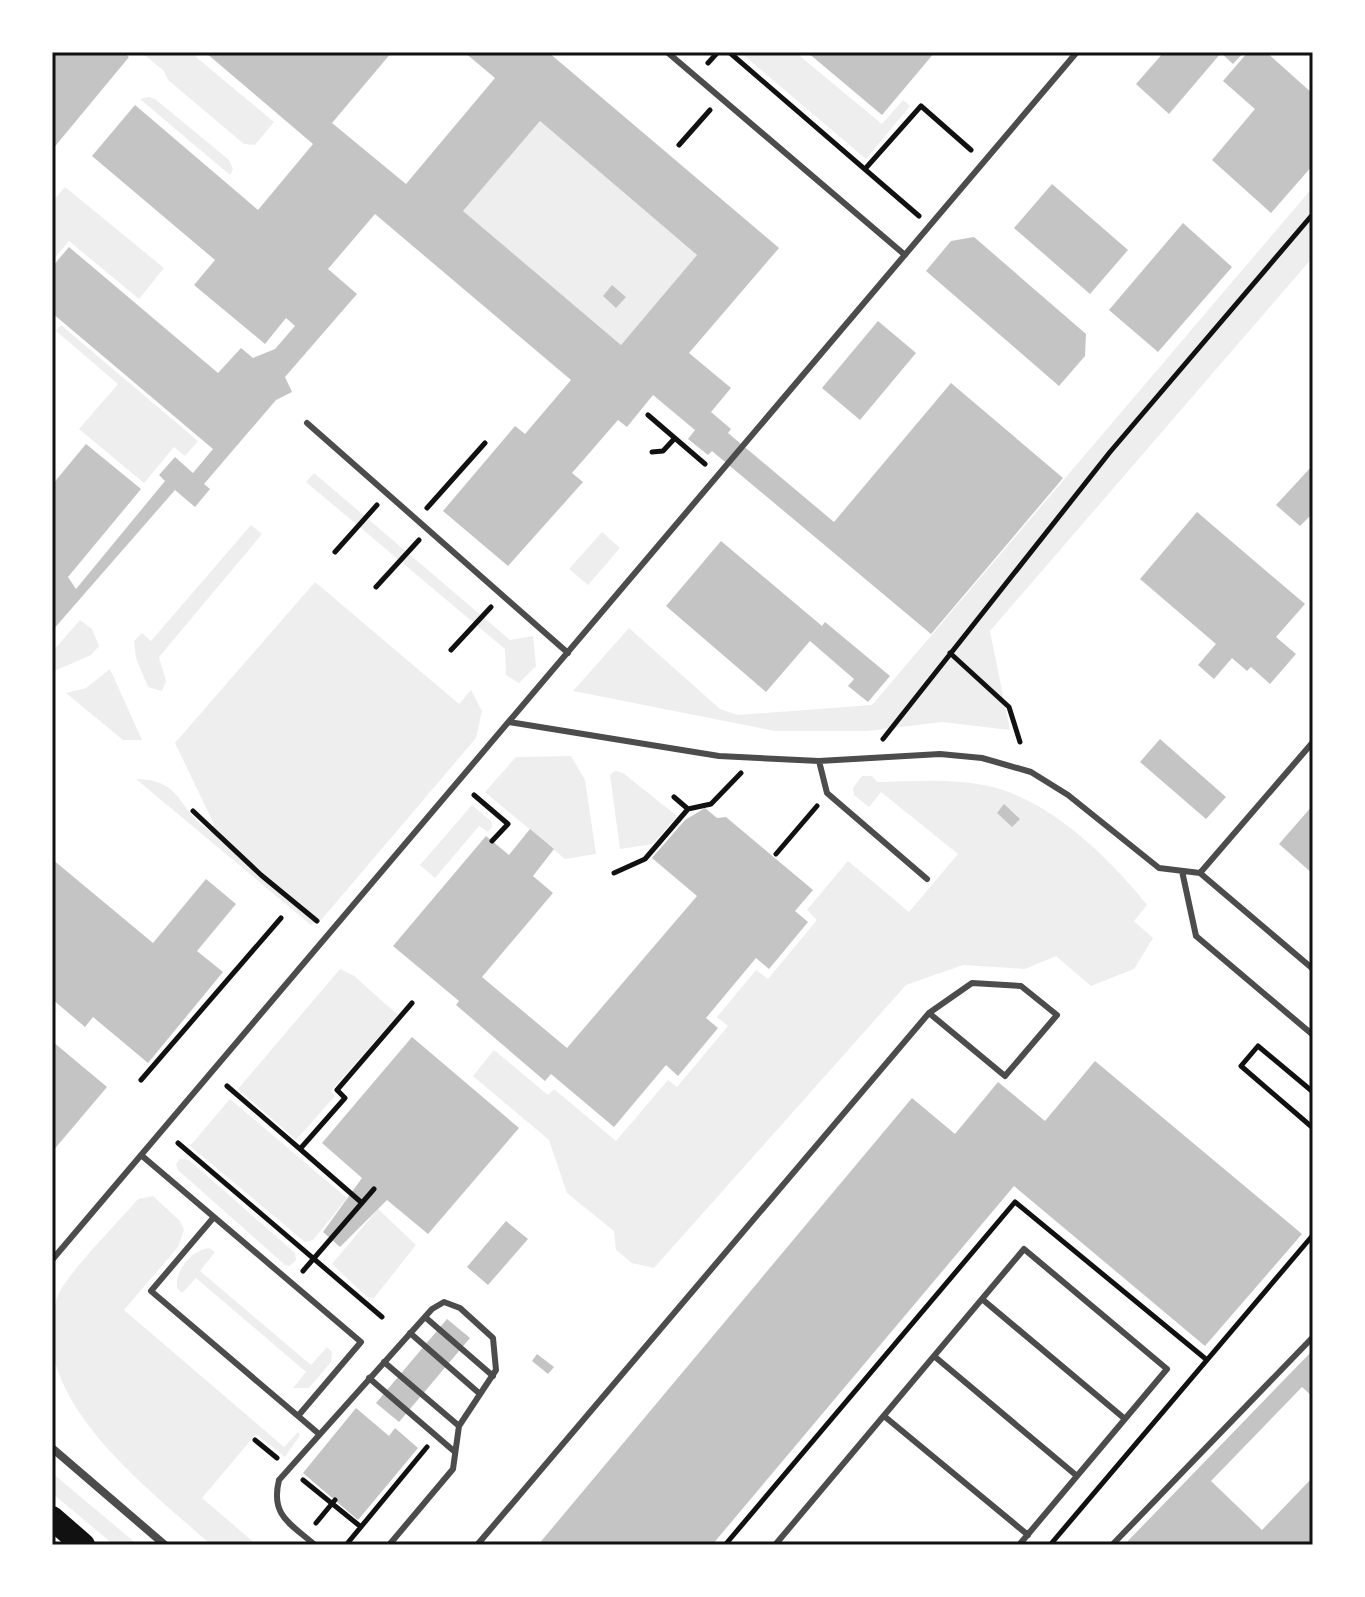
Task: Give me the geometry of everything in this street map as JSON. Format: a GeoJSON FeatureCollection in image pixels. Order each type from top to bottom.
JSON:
{"type":"FeatureCollection","features":[{"type":"Feature","properties":{"kind":"highway"},"geometry":{"type":"LineString","coordinates":[[52,1518],[83,1545]]}},
{"type":"Feature","properties":{"kind":"street"},"geometry":{"type":"LineString","coordinates":[[52,1448],[165,1545]]}},
{"type":"Feature","properties":{"kind":"lane"},"geometry":{"type":"LineString","coordinates":[[667,52],[905,255]]}},
{"type":"Feature","properties":{"kind":"lane"},"geometry":{"type":"LineString","coordinates":[[52,1260],[1077,52]]}},
{"type":"Feature","properties":{"kind":"lane"},"geometry":{"type":"LineString","coordinates":[[307,423],[568,653]]}},
{"type":"Feature","properties":{"kind":"lane"},"geometry":{"type":"LineString","coordinates":[[509,722],[719,756],[819,761],[940,754],[982,758],[1031,772],[1068,795],[1159,868],[1200,873],[1313,969]]}},
{"type":"Feature","properties":{"kind":"lane"},"geometry":{"type":"LineString","coordinates":[[1200,873],[1313,742]]}},
{"type":"Feature","properties":{"kind":"lane"},"geometry":{"type":"LineString","coordinates":[[819,761],[827,793],[927,879]]}},
{"type":"Feature","properties":{"kind":"lane"},"geometry":{"type":"LineString","coordinates":[[1182,871],[1196,936],[1313,1035]]}},
{"type":"Feature","properties":{"kind":"lane"},"geometry":{"type":"LineString","coordinates":[[477,1545],[929,1013],[972,983],[1021,986],[1057,1015],[1005,1076],[929,1013]]}},
{"type":"Feature","properties":{"kind":"lane"},"geometry":{"type":"LineString","coordinates":[[141,1155],[361,1342],[298,1416]]}},
{"type":"Feature","properties":{"kind":"lane"},"geometry":{"type":"LineString","coordinates":[[214,1217],[151,1291],[319,1434]]}},
{"type":"Feature","properties":{"kind":"lane"},"geometry":{"type":"LineString","coordinates":[[775,1545],[1024,1249],[1167,1369],[1019,1545]]}},
{"type":"Feature","properties":{"kind":"lane"},"geometry":{"type":"LineString","coordinates":[[982,1299],[1125,1419]]}},
{"type":"Feature","properties":{"kind":"lane"},"geometry":{"type":"LineString","coordinates":[[315,1545],[279,1514],[276,1495],[279,1480],[410,1333],[444,1302],[460,1308],[493,1338],[496,1370],[459,1426],[453,1469],[389,1545]]}},
{"type":"Feature","properties":{"kind":"lane"},"geometry":{"type":"LineString","coordinates":[[425,1317],[493,1376]]}},
{"type":"Feature","properties":{"kind":"lane"},"geometry":{"type":"LineString","coordinates":[[410,1333],[480,1394]]}},
{"type":"Feature","properties":{"kind":"lane"},"geometry":{"type":"LineString","coordinates":[[1112,1545],[1313,1337]]}},
{"type":"Feature","properties":{"kind":"lane"},"geometry":{"type":"LineString","coordinates":[[934,1356],[1077,1476]]}},
{"type":"Feature","properties":{"kind":"lane"},"geometry":{"type":"LineString","coordinates":[[384,1362],[459,1426]]}},
{"type":"Feature","properties":{"kind":"lane"},"geometry":{"type":"LineString","coordinates":[[369,1378],[455,1452]]}},
{"type":"Feature","properties":{"kind":"lane"},"geometry":{"type":"LineString","coordinates":[[884,1416],[1028,1535]]}},
{"type":"Feature","properties":{"kind":"path"},"geometry":{"type":"LineString","coordinates":[[729,52],[930,225]]}},
{"type":"Feature","properties":{"kind":"path"},"geometry":{"type":"LineString","coordinates":[[679,145],[721,98]]}},
{"type":"Feature","properties":{"kind":"path"},"geometry":{"type":"LineString","coordinates":[[865,169],[921,106],[984,162]]}},
{"type":"Feature","properties":{"kind":"path"},"geometry":{"type":"LineString","coordinates":[[871,756],[950,653],[1060,520],[1110,452],[1313,214]]}},
{"type":"Feature","properties":{"kind":"path"},"geometry":{"type":"LineString","coordinates":[[648,415],[719,475]]}},
{"type":"Feature","properties":{"kind":"path"},"geometry":{"type":"LineString","coordinates":[[652,452],[663,451],[675,438]]}},
{"type":"Feature","properties":{"kind":"path"},"geometry":{"type":"LineString","coordinates":[[417,520],[485,443]]}},
{"type":"Feature","properties":{"kind":"path"},"geometry":{"type":"LineString","coordinates":[[335,552],[366,518]]}},
{"type":"Feature","properties":{"kind":"path"},"geometry":{"type":"LineString","coordinates":[[376,587],[407,553]]}},
{"type":"Feature","properties":{"kind":"path"},"geometry":{"type":"LineString","coordinates":[[451,650],[482,616]]}},
{"type":"Feature","properties":{"kind":"path"},"geometry":{"type":"LineString","coordinates":[[950,653],[1009,707],[1020,742]]}},
{"type":"Feature","properties":{"kind":"path"},"geometry":{"type":"LineString","coordinates":[[614,873],[645,859],[688,809],[711,804],[724,791]]}},
{"type":"Feature","properties":{"kind":"path"},"geometry":{"type":"LineString","coordinates":[[776,854],[827,793]]}},
{"type":"Feature","properties":{"kind":"path"},"geometry":{"type":"LineString","coordinates":[[474,795],[508,824],[492,841]]}},
{"type":"Feature","properties":{"kind":"path"},"geometry":{"type":"LineString","coordinates":[[674,797],[688,809]]}},
{"type":"Feature","properties":{"kind":"path"},"geometry":{"type":"LineString","coordinates":[[193,811],[261,875],[330,933]]}},
{"type":"Feature","properties":{"kind":"path"},"geometry":{"type":"LineString","coordinates":[[141,1080],[281,918]]}},
{"type":"Feature","properties":{"kind":"path"},"geometry":{"type":"LineString","coordinates":[[300,1149],[345,1098],[337,1090],[412,1003]]}},
{"type":"Feature","properties":{"kind":"path"},"geometry":{"type":"LineString","coordinates":[[1313,1092],[1258,1046],[1241,1066],[1313,1128]]}},
{"type":"Feature","properties":{"kind":"path"},"geometry":{"type":"LineString","coordinates":[[227,1086],[362,1203]]}},
{"type":"Feature","properties":{"kind":"path"},"geometry":{"type":"LineString","coordinates":[[178,1143],[382,1317]]}},
{"type":"Feature","properties":{"kind":"path"},"geometry":{"type":"LineString","coordinates":[[292,1284],[374,1189]]}},
{"type":"Feature","properties":{"kind":"path"},"geometry":{"type":"LineString","coordinates":[[1050,1545],[1313,1235]]}},
{"type":"Feature","properties":{"kind":"path"},"geometry":{"type":"LineString","coordinates":[[346,1545],[437,1436]]}},
{"type":"Feature","properties":{"kind":"path"},"geometry":{"type":"LineString","coordinates":[[255,1440],[361,1527]]}},
{"type":"Feature","properties":{"kind":"path"},"geometry":{"type":"LineString","coordinates":[[305,1536],[334,1502]]}},
{"type":"Feature","properties":{"kind":"shaded area"},"geometry":{"type":"Polygon","coordinates":[[[141,52],[190,52],[274,122],[255,145],[244,144],[168,80],[164,71],[141,52]]]}},
{"type":"Feature","properties":{"kind":"shaded area"},"geometry":{"type":"Polygon","coordinates":[[[740,52],[795,52],[882,124],[903,100],[910,106],[866,159],[740,52]]]}},
{"type":"Feature","properties":{"kind":"shaded area"},"geometry":{"type":"Polygon","coordinates":[[[140,99],[155,99],[229,160],[233,169],[230,175],[140,99]]]}},
{"type":"Feature","properties":{"kind":"shaded area"},"geometry":{"type":"Polygon","coordinates":[[[540,121],[697,255],[621,345],[463,211],[540,121]]]}},
{"type":"Feature","properties":{"kind":"shaded area"},"geometry":{"type":"Polygon","coordinates":[[[65,187],[164,268],[139,299],[69,241],[52,261],[52,202],[65,187]]]}},
{"type":"Feature","properties":{"kind":"shaded area"},"geometry":{"type":"Polygon","coordinates":[[[1313,187],[1313,257],[990,631],[1010,730],[942,722],[868,731],[775,731],[573,691],[629,628],[720,709],[738,715],[872,705],[1313,187]]]}},
{"type":"Feature","properties":{"kind":"shaded area"},"geometry":{"type":"Polygon","coordinates":[[[61,325],[198,441],[185,456],[174,447],[144,483],[79,429],[118,384],[56,331],[61,325]]]}},
{"type":"Feature","properties":{"kind":"shaded area"},"geometry":{"type":"Polygon","coordinates":[[[314,473],[510,640],[533,636],[536,666],[519,683],[506,675],[505,649],[306,482],[314,473]]]}},
{"type":"Feature","properties":{"kind":"shaded area"},"geometry":{"type":"Polygon","coordinates":[[[251,525],[262,534],[159,657],[166,681],[162,691],[148,687],[136,658],[134,641],[142,633],[151,641],[251,525]]]}},
{"type":"Feature","properties":{"kind":"shaded area"},"geometry":{"type":"Polygon","coordinates":[[[602,532],[620,548],[588,585],[569,569],[602,532]]]}},
{"type":"Feature","properties":{"kind":"shaded area"},"geometry":{"type":"Polygon","coordinates":[[[315,582],[459,704],[471,690],[482,711],[476,738],[322,919],[311,925],[136,779],[163,784],[172,790],[210,831],[214,824],[175,743],[315,582]]]}},
{"type":"Feature","properties":{"kind":"shaded area"},"geometry":{"type":"Polygon","coordinates":[[[80,620],[92,629],[99,646],[91,655],[52,672],[52,652],[80,620]]]}},
{"type":"Feature","properties":{"kind":"shaded area"},"geometry":{"type":"Polygon","coordinates":[[[110,669],[142,740],[123,740],[66,693],[86,688],[110,669]]]}},
{"type":"Feature","properties":{"kind":"shaded area"},"geometry":{"type":"Polygon","coordinates":[[[571,756],[585,780],[596,854],[565,859],[485,792],[516,757],[571,756]]]}},
{"type":"Feature","properties":{"kind":"shaded area"},"geometry":{"type":"Polygon","coordinates":[[[615,771],[623,773],[677,816],[653,844],[620,849],[610,775],[615,771]]]}},
{"type":"Feature","properties":{"kind":"shaded area"},"geometry":{"type":"Polygon","coordinates":[[[862,776],[872,776],[877,782],[979,784],[1015,794],[1037,805],[1079,834],[1132,887],[1147,905],[1134,921],[1153,938],[1134,969],[1091,986],[1056,956],[1025,969],[963,965],[906,985],[654,1268],[632,1263],[616,1250],[614,1231],[567,1193],[549,1140],[473,1076],[494,1050],[548,1095],[554,1089],[616,1141],[668,1080],[677,1087],[728,1026],[717,1017],[756,970],[768,979],[817,920],[807,910],[848,861],[909,912],[958,854],[881,792],[869,807],[854,795],[853,788],[862,776]]]}},
{"type":"Feature","properties":{"kind":"shaded area"},"geometry":{"type":"Polygon","coordinates":[[[472,805],[492,822],[492,827],[488,832],[479,826],[435,878],[420,865],[472,805]]]}},
{"type":"Feature","properties":{"kind":"shaded area"},"geometry":{"type":"Polygon","coordinates":[[[340,969],[354,976],[398,1015],[331,1091],[335,1096],[296,1140],[238,1089],[340,969]]]}},
{"type":"Feature","properties":{"kind":"shaded area"},"geometry":{"type":"Polygon","coordinates":[[[230,1099],[347,1198],[313,1240],[305,1242],[190,1146],[230,1099]]]}},
{"type":"Feature","properties":{"kind":"shaded area"},"geometry":{"type":"Polygon","coordinates":[[[180,1159],[189,1160],[295,1253],[296,1260],[290,1266],[285,1265],[178,1170],[176,1164],[180,1159]]]}},
{"type":"Feature","properties":{"kind":"shaded area"},"geometry":{"type":"Polygon","coordinates":[[[153,1196],[180,1221],[184,1230],[178,1247],[124,1310],[284,1447],[298,1432],[300,1435],[285,1457],[256,1434],[202,1498],[257,1545],[211,1545],[154,1495],[96,1434],[72,1401],[56,1366],[51,1330],[64,1284],[138,1199],[153,1196]]]}},
{"type":"Feature","properties":{"kind":"shaded area"},"geometry":{"type":"Polygon","coordinates":[[[378,1209],[416,1245],[374,1298],[367,1297],[332,1264],[378,1209]]]}},
{"type":"Feature","properties":{"kind":"shaded area"},"geometry":{"type":"Polygon","coordinates":[[[209,1248],[215,1252],[200,1271],[311,1365],[327,1347],[332,1352],[331,1362],[309,1388],[293,1388],[306,1372],[196,1278],[182,1293],[177,1288],[179,1275],[190,1257],[209,1248]]]}},
{"type":"Feature","properties":{"kind":"shaded area"},"geometry":{"type":"Polygon","coordinates":[[[52,1473],[138,1545],[114,1545],[52,1493],[52,1473]]]}},
{"type":"Feature","properties":{"kind":"building"},"geometry":{"type":"Polygon","coordinates":[[[52,52],[123,52],[129,57],[52,150],[52,52]]]}},
{"type":"Feature","properties":{"kind":"building"},"geometry":{"type":"Polygon","coordinates":[[[205,52],[392,52],[332,123],[406,184],[495,78],[464,52],[548,52],[779,248],[689,353],[731,388],[711,412],[731,429],[728,433],[834,522],[951,383],[1063,478],[931,634],[712,451],[708,455],[688,439],[695,430],[653,395],[627,427],[618,420],[572,473],[583,482],[508,566],[443,511],[515,426],[525,434],[571,380],[375,214],[328,269],[357,294],[285,377],[292,392],[276,400],[204,484],[210,489],[195,507],[175,490],[52,631],[52,485],[86,444],[141,489],[68,577],[76,589],[165,481],[159,475],[175,457],[193,473],[213,449],[52,313],[52,267],[69,247],[218,373],[241,348],[253,358],[275,349],[295,326],[286,318],[265,344],[194,285],[215,260],[92,156],[135,105],[258,210],[313,144],[205,52]],[[540,121],[463,211],[621,345],[697,255],[540,121]]]}},
{"type":"Feature","properties":{"kind":"building"},"geometry":{"type":"Polygon","coordinates":[[[807,52],[935,52],[882,115],[807,52]]]}},
{"type":"Feature","properties":{"kind":"building"},"geometry":{"type":"Polygon","coordinates":[[[1164,52],[1244,52],[1233,64],[1221,53],[1169,114],[1136,84],[1164,52]]]}},
{"type":"Feature","properties":{"kind":"building"},"geometry":{"type":"Polygon","coordinates":[[[1248,52],[1266,52],[1313,94],[1313,165],[1271,213],[1212,160],[1255,109],[1223,81],[1248,52]]]}},
{"type":"Feature","properties":{"kind":"building"},"geometry":{"type":"Polygon","coordinates":[[[1052,184],[1128,250],[1090,294],[1014,228],[1052,184]]]}},
{"type":"Feature","properties":{"kind":"building"},"geometry":{"type":"Polygon","coordinates":[[[1183,223],[1232,267],[1158,352],[1109,310],[1183,223]]]}},
{"type":"Feature","properties":{"kind":"building"},"geometry":{"type":"Polygon","coordinates":[[[974,237],[1086,334],[1085,356],[1059,386],[926,271],[951,241],[974,237]]]}},
{"type":"Feature","properties":{"kind":"building"},"geometry":{"type":"Polygon","coordinates":[[[612,285],[626,297],[616,308],[603,296],[612,285]]]}},
{"type":"Feature","properties":{"kind":"building"},"geometry":{"type":"Polygon","coordinates":[[[878,321],[916,353],[860,420],[822,388],[878,321]]]}},
{"type":"Feature","properties":{"kind":"building"},"geometry":{"type":"Polygon","coordinates":[[[1313,465],[1313,513],[1300,526],[1276,505],[1313,465]]]}},
{"type":"Feature","properties":{"kind":"building"},"geometry":{"type":"Polygon","coordinates":[[[1197,512],[1305,604],[1276,637],[1296,654],[1270,684],[1251,667],[1247,671],[1232,658],[1214,679],[1198,665],[1216,644],[1140,579],[1197,512]]]}},
{"type":"Feature","properties":{"kind":"building"},"geometry":{"type":"Polygon","coordinates":[[[721,541],[822,626],[825,622],[890,676],[868,702],[848,686],[854,679],[810,641],[766,692],[666,606],[721,541]]]}},
{"type":"Feature","properties":{"kind":"building"},"geometry":{"type":"Polygon","coordinates":[[[1160,739],[1226,797],[1206,819],[1140,762],[1160,739]]]}},
{"type":"Feature","properties":{"kind":"building"},"geometry":{"type":"Polygon","coordinates":[[[1004,804],[1020,819],[1012,827],[997,813],[1004,804]]]}},
{"type":"Feature","properties":{"kind":"building"},"geometry":{"type":"Polygon","coordinates":[[[1313,805],[1313,874],[1279,844],[1313,805]]]}},
{"type":"Feature","properties":{"kind":"building"},"geometry":{"type":"Polygon","coordinates":[[[705,808],[717,818],[726,817],[813,890],[795,911],[808,922],[769,969],[756,958],[706,1018],[718,1028],[678,1076],[666,1065],[614,1127],[551,1074],[545,1081],[456,1005],[459,1001],[393,946],[486,836],[509,855],[530,829],[554,849],[533,876],[553,893],[482,977],[567,1048],[697,896],[652,858],[685,820],[705,808]]]}},
{"type":"Feature","properties":{"kind":"building"},"geometry":{"type":"Polygon","coordinates":[[[52,859],[153,943],[206,879],[236,904],[197,951],[223,972],[148,1063],[93,1017],[85,1027],[52,999],[52,859]]]}},
{"type":"Feature","properties":{"kind":"building"},"geometry":{"type":"Polygon","coordinates":[[[412,1037],[519,1128],[428,1234],[387,1200],[340,1247],[323,1232],[362,1178],[322,1143],[412,1037]]]}},
{"type":"Feature","properties":{"kind":"building"},"geometry":{"type":"Polygon","coordinates":[[[52,1041],[107,1087],[52,1152],[52,1041]]]}},
{"type":"Feature","properties":{"kind":"building"},"geometry":{"type":"Polygon","coordinates":[[[1095,1061],[1302,1234],[1205,1346],[1014,1186],[712,1545],[538,1545],[912,1098],[955,1134],[998,1082],[1045,1121],[1095,1061]]]}},
{"type":"Feature","properties":{"kind":"building"},"geometry":{"type":"Polygon","coordinates":[[[506,1221],[528,1239],[488,1285],[467,1267],[506,1221]]]}},
{"type":"Feature","properties":{"kind":"building"},"geometry":{"type":"Polygon","coordinates":[[[447,1319],[470,1338],[399,1422],[376,1403],[447,1319]]]}},
{"type":"Feature","properties":{"kind":"building"},"geometry":{"type":"Polygon","coordinates":[[[1313,1350],[1313,1397],[1302,1387],[1211,1481],[1262,1530],[1313,1477],[1313,1545],[1124,1545],[1313,1350]]]}},
{"type":"Feature","properties":{"kind":"building"},"geometry":{"type":"Polygon","coordinates":[[[537,1354],[554,1367],[548,1374],[532,1361],[537,1354]]]}},
{"type":"Feature","properties":{"kind":"building"},"geometry":{"type":"Polygon","coordinates":[[[356,1408],[389,1436],[395,1428],[418,1448],[358,1520],[303,1473],[356,1408]]]}}]}
